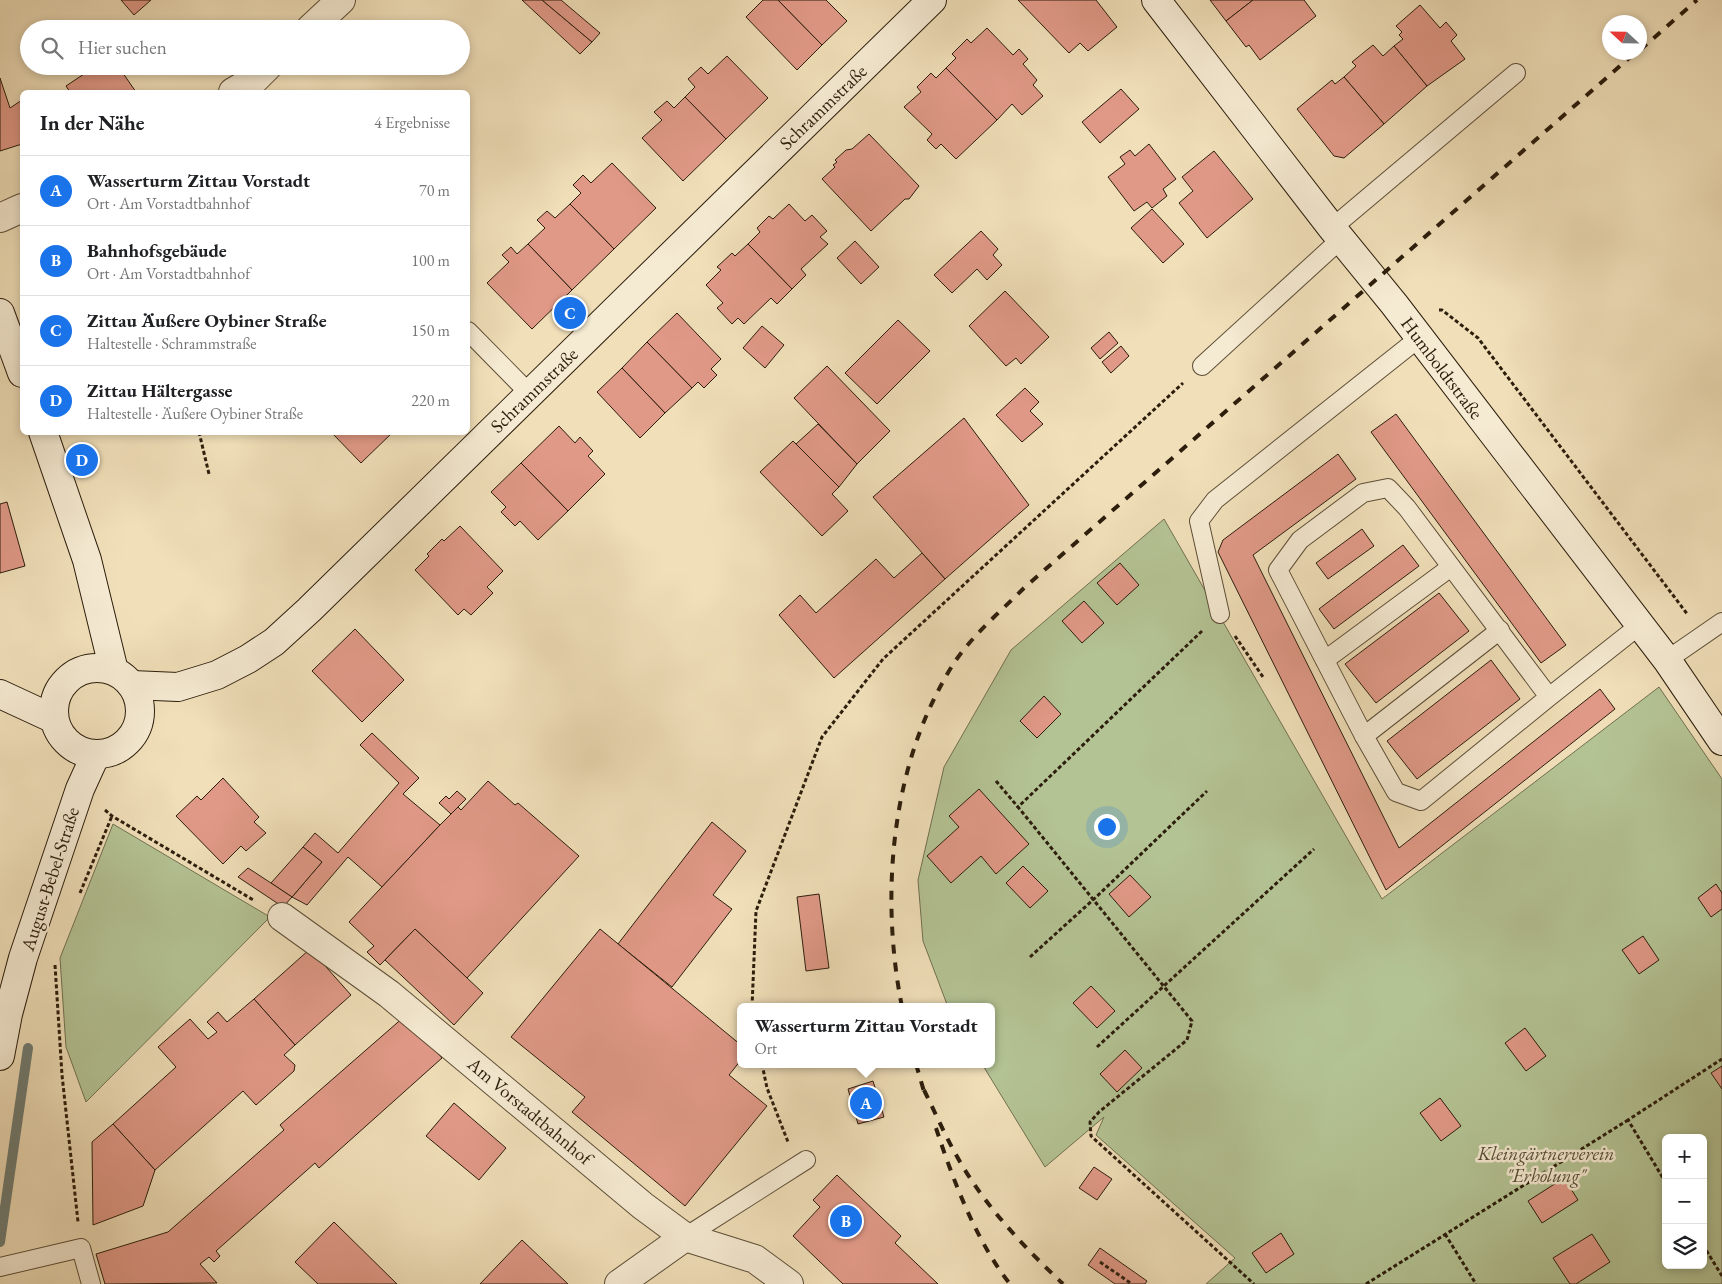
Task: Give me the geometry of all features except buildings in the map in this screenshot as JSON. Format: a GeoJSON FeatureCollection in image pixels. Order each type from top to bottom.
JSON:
{"type":"FeatureCollection","features":[{"type":"Feature","properties":{"kind":"main road"},"geometry":{"type":"LineString","coordinates":[[320,20],[341,0]]}},
{"type":"Feature","properties":{"kind":"main road","name":"Schrammstraße"},"geometry":{"type":"LineString","coordinates":[[123,678],[178,687],[217,675],[248,659],[274,642],[932,0]]}},
{"type":"Feature","properties":{"kind":"main road","name":"Humboldtstraße"},"geometry":{"type":"LineString","coordinates":[[1156,0],[1337,234],[1394,304],[1667,660],[1722,741]]}},
{"type":"Feature","properties":{"kind":"main road"},"geometry":{"type":"LineString","coordinates":[[236,90],[259,75]]}},
{"type":"Feature","properties":{"kind":"main road"},"geometry":{"type":"LineString","coordinates":[[0,218],[20,209]]}},
{"type":"Feature","properties":{"kind":"main road"},"geometry":{"type":"LineString","coordinates":[[0,313],[20,366]]}},
{"type":"Feature","properties":{"kind":"main road"},"geometry":{"type":"LineString","coordinates":[[44,435],[87,560],[101,614],[123,678],[138,698],[140,712],[138,726],[131,738],[122,747],[110,752],[87,752],[62,737],[55,708],[61,686],[70,677],[81,671],[98,668],[123,678]]}},
{"type":"Feature","properties":{"kind":"main road"},"geometry":{"type":"LineString","coordinates":[[81,671],[101,614]]}},
{"type":"Feature","properties":{"kind":"main road","name":"Schrammstraße"},"geometry":{"type":"LineString","coordinates":[[138,726],[178,687]]}},
{"type":"Feature","properties":{"kind":"main road"},"geometry":{"type":"LineString","coordinates":[[4,696],[55,708]]}},
{"type":"Feature","properties":{"kind":"main road","name":"August-Bebel-Straße"},"geometry":{"type":"LineString","coordinates":[[0,1056],[8,1014],[23,958],[80,789],[87,752]]}},
{"type":"Feature","properties":{"kind":"main road","name":"Am Vorstadtbahnhof"},"geometry":{"type":"LineString","coordinates":[[282,917],[389,994],[643,1206],[684,1237],[755,1259],[789,1284]]}},
{"type":"Feature","properties":{"kind":"main road"},"geometry":{"type":"LineString","coordinates":[[619,1284],[684,1237]]}},
{"type":"Feature","properties":{"kind":"lane"},"geometry":{"type":"LineString","coordinates":[[1202,366],[1337,234],[1516,73]]}},
{"type":"Feature","properties":{"kind":"lane"},"geometry":{"type":"LineString","coordinates":[[470,333],[530,394]]}},
{"type":"Feature","properties":{"kind":"lane"},"geometry":{"type":"LineString","coordinates":[[1220,614],[1199,521],[1215,500],[1419,338]]}},
{"type":"Feature","properties":{"kind":"lane"},"geometry":{"type":"LineString","coordinates":[[1549,697],[1408,508],[1388,488],[1363,493],[1300,540],[1278,570],[1364,736],[1396,792],[1421,801],[1640,625]]}},
{"type":"Feature","properties":{"kind":"lane"},"geometry":{"type":"LineString","coordinates":[[1325,660],[1452,567]]}},
{"type":"Feature","properties":{"kind":"lane"},"geometry":{"type":"LineString","coordinates":[[1667,660],[1722,622]]}},
{"type":"Feature","properties":{"kind":"lane"},"geometry":{"type":"LineString","coordinates":[[1364,736],[1500,630]]}},
{"type":"Feature","properties":{"kind":"lane"},"geometry":{"type":"LineString","coordinates":[[684,1237],[802,1163]]}},
{"type":"Feature","properties":{"kind":"lane"},"geometry":{"type":"LineString","coordinates":[[1,1267],[81,1248],[91,1284]]}},
{"type":"Feature","properties":{"kind":"path"},"geometry":{"type":"LineString","coordinates":[[1394,304],[1442,310],[1478,338],[1704,635]]}},
{"type":"Feature","properties":{"kind":"path"},"geometry":{"type":"LineString","coordinates":[[752,1003],[756,910],[822,737],[883,659],[1202,366]]}},
{"type":"Feature","properties":{"kind":"path"},"geometry":{"type":"LineString","coordinates":[[200,435],[209,474]]}},
{"type":"Feature","properties":{"kind":"path"},"geometry":{"type":"LineString","coordinates":[[1018,807],[1220,614],[1263,678]]}},
{"type":"Feature","properties":{"kind":"path"},"geometry":{"type":"LineString","coordinates":[[996,781],[1192,1021],[1187,1040],[1099,1112],[1090,1122],[1090,1136],[1254,1284]]}},
{"type":"Feature","properties":{"kind":"path"},"geometry":{"type":"LineString","coordinates":[[80,789],[112,816],[282,917]]}},
{"type":"Feature","properties":{"kind":"path"},"geometry":{"type":"LineString","coordinates":[[1030,957],[1207,791]]}},
{"type":"Feature","properties":{"kind":"path"},"geometry":{"type":"LineString","coordinates":[[80,895],[112,816]]}},
{"type":"Feature","properties":{"kind":"path"},"geometry":{"type":"LineString","coordinates":[[1097,1047],[1314,849]]}},
{"type":"Feature","properties":{"kind":"path"},"geometry":{"type":"LineString","coordinates":[[55,956],[62,1075],[81,1248]]}},
{"type":"Feature","properties":{"kind":"path"},"geometry":{"type":"LineString","coordinates":[[1366,1284],[1722,1059]]}},
{"type":"Feature","properties":{"kind":"path"},"geometry":{"type":"LineString","coordinates":[[763,1068],[767,1088],[802,1163]]}},
{"type":"Feature","properties":{"kind":"path"},"geometry":{"type":"LineString","coordinates":[[1628,1120],[1664,1179]]}},
{"type":"Feature","properties":{"kind":"path"},"geometry":{"type":"LineString","coordinates":[[1445,1234],[1476,1284]]}},
{"type":"Feature","properties":{"kind":"path"},"geometry":{"type":"LineString","coordinates":[[1707,1252],[1722,1276]]}},
{"type":"Feature","properties":{"kind":"path"},"geometry":{"type":"LineString","coordinates":[[1100,1262],[1132,1284]]}},
{"type":"Feature","properties":{"kind":"green space","name":"Kleingärtnerverein \"Erholung\""},"geometry":{"type":"Polygon","coordinates":[[[1164,519],[1382,899],[1659,687],[1722,779],[1722,1284],[1206,1284],[1235,1258],[1096,1135],[1104,1117],[1045,1167],[984,1068],[995,1068],[995,1003],[946,1003],[923,941],[918,880],[944,767],[1011,650],[1164,519]]]}},
{"type":"Feature","properties":{"kind":"green space"},"geometry":{"type":"Polygon","coordinates":[[[113,824],[270,917],[86,1102],[66,1047],[60,958],[113,824]]]}},
{"type":"Feature","properties":{"kind":"waterway"},"geometry":{"type":"LineString","coordinates":[[0,1242],[28,1048]]}},
{"type":"Feature","properties":{"kind":"railway"},"geometry":{"type":"LineString","coordinates":[[1647,44],[1697,0]]}},
{"type":"Feature","properties":{"kind":"railway"},"geometry":{"type":"LineString","coordinates":[[901,1003],[892,930],[891,890],[899,811],[907,772],[919,735],[937,692],[961,653],[1024,588],[1627,60]]}},
{"type":"Feature","properties":{"kind":"railway"},"geometry":{"type":"LineString","coordinates":[[917,1068],[925,1095]]}},
{"type":"Feature","properties":{"kind":"railway"},"geometry":{"type":"LineString","coordinates":[[924,1090],[954,1151],[977,1188],[1003,1222],[1063,1284]]}},
{"type":"Feature","properties":{"kind":"railway"},"geometry":{"type":"LineString","coordinates":[[936,1128],[958,1189],[976,1229],[986,1249],[1010,1284]]}},
{"type":"Feature","properties":{"kind":"place","name":"Zittau Äußere Oybiner Straße"},"geometry":{"type":"Point","coordinates":[570,313]}},
{"type":"Feature","properties":{"kind":"place","name":"Zittau Hältergasse"},"geometry":{"type":"Point","coordinates":[82,460]}},
{"type":"Feature","properties":{"kind":"place","name":"Wasserturm Zittau Vorstadt"},"geometry":{"type":"Point","coordinates":[866,1103]}},
{"type":"Feature","properties":{"kind":"place","name":"Bahnhofsgebäude"},"geometry":{"type":"Point","coordinates":[846,1221]}}]}
